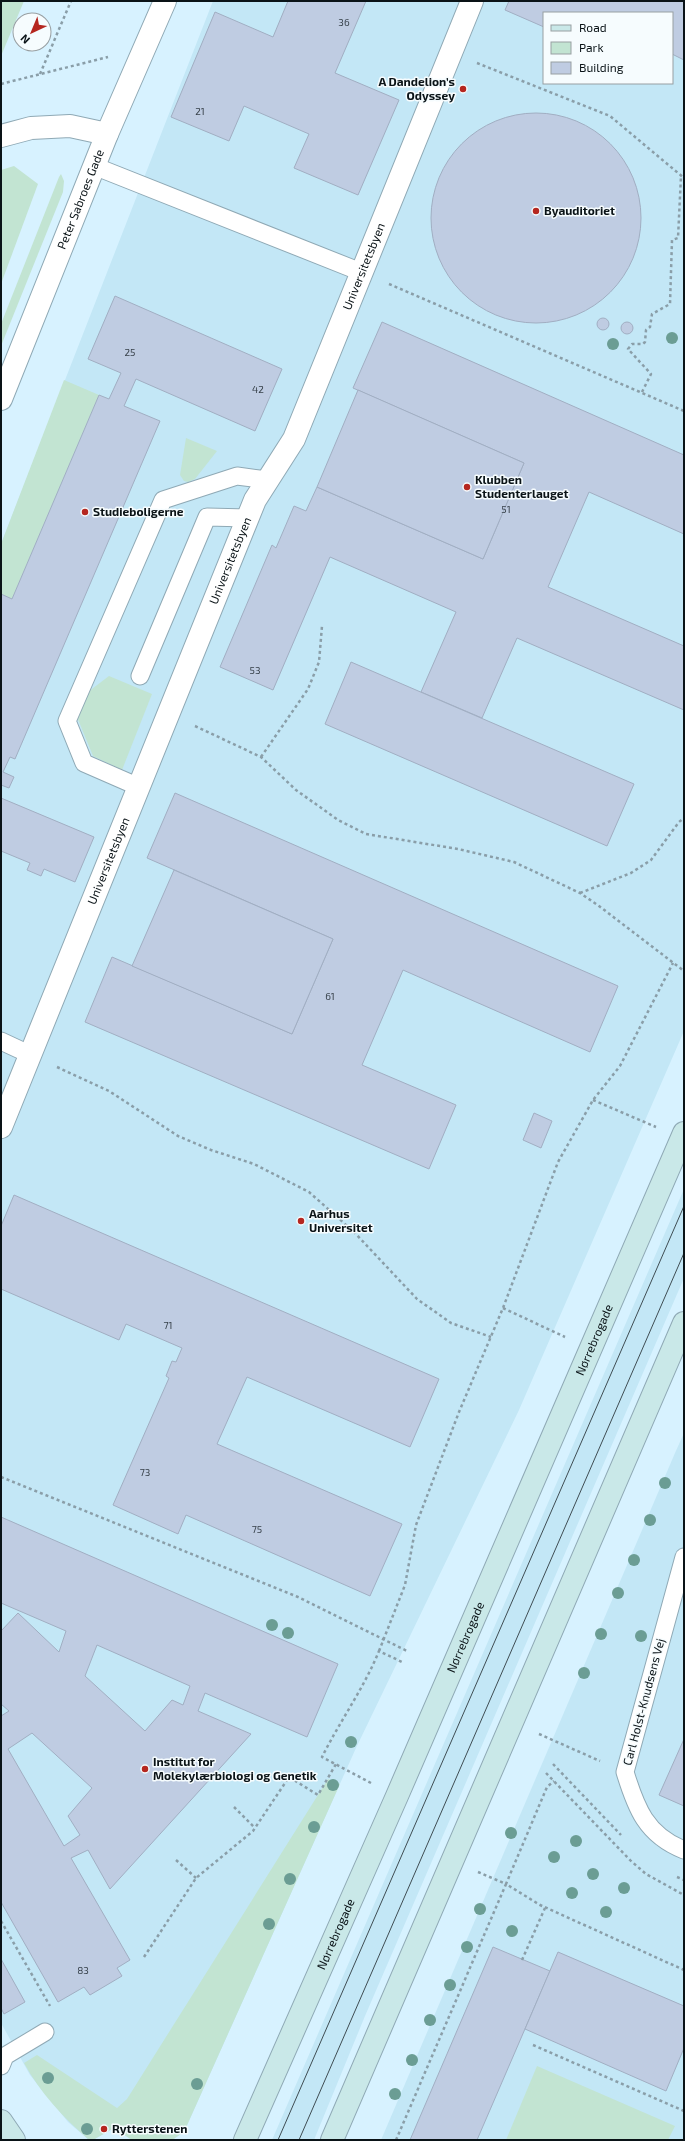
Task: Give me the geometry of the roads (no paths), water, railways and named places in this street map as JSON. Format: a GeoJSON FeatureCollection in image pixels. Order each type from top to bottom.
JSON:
{"type":"FeatureCollection","features":[{"type":"Feature","properties":{"kind":"main road","name":"Nørrebrogade"},"geometry":{"type":"LineString","coordinates":[[245,2140],[397,1796],[683,1136]]}},
{"type":"Feature","properties":{"kind":"main road"},"geometry":{"type":"LineString","coordinates":[[332,2140],[684,1323]]}},
{"type":"Feature","properties":{"kind":"main road"},"geometry":{"type":"LineString","coordinates":[[1,2121],[14,2140]]}},
{"type":"Feature","properties":{"kind":"street","name":"Peter Sabroes Gade"},"geometry":{"type":"LineString","coordinates":[[1,399],[107,134],[165,1]]}},
{"type":"Feature","properties":{"kind":"street","name":"Universitetsbyen"},"geometry":{"type":"LineString","coordinates":[[1,1127],[255,500],[294,438],[472,1]]}},
{"type":"Feature","properties":{"kind":"street"},"geometry":{"type":"LineString","coordinates":[[1,136],[31,128],[70,126],[107,134]]}},
{"type":"Feature","properties":{"kind":"lane"},"geometry":{"type":"LineString","coordinates":[[94,166],[361,272]]}},
{"type":"Feature","properties":{"kind":"lane"},"geometry":{"type":"LineString","coordinates":[[139,787],[84,763],[67,721],[162,500],[237,476],[267,480]]}},
{"type":"Feature","properties":{"kind":"lane"},"geometry":{"type":"LineString","coordinates":[[140,676],[207,517],[248,518]]}},
{"type":"Feature","properties":{"kind":"lane"},"geometry":{"type":"LineString","coordinates":[[1,1041],[31,1055]]}},
{"type":"Feature","properties":{"kind":"lane","name":"Carl Holst-Knudsens Vej"},"geometry":{"type":"LineString","coordinates":[[684,1557],[625,1772],[635,1803],[642,1817],[655,1833],[673,1846],[684,1850]]}},
{"type":"Feature","properties":{"kind":"lane"},"geometry":{"type":"LineString","coordinates":[[1,2066],[5,2056],[45,2032]]}},
{"type":"Feature","properties":{"kind":"tram line"},"geometry":{"type":"LineString","coordinates":[[278,2140],[684,1206]]}},
{"type":"Feature","properties":{"kind":"tram line"},"geometry":{"type":"LineString","coordinates":[[299,2140],[684,1253]]}},
{"type":"Feature","properties":{"kind":"place","name":"A Dandelion’s Odyssey"},"geometry":{"type":"Point","coordinates":[463,89]}},
{"type":"Feature","properties":{"kind":"place","name":"Byauditoriet"},"geometry":{"type":"Point","coordinates":[536,211]}},
{"type":"Feature","properties":{"kind":"place","name":"Klubben Studenterlauget"},"geometry":{"type":"Point","coordinates":[467,487]}},
{"type":"Feature","properties":{"kind":"place","name":"Studieboligerne"},"geometry":{"type":"Point","coordinates":[85,512]}},
{"type":"Feature","properties":{"kind":"place","name":"Aarhus Universitet"},"geometry":{"type":"Point","coordinates":[301,1221]}},
{"type":"Feature","properties":{"kind":"place","name":"Institut for Molekylærbiologi og Genetik"},"geometry":{"type":"Point","coordinates":[145,1769]}},
{"type":"Feature","properties":{"kind":"place","name":"Rytterstenen"},"geometry":{"type":"Point","coordinates":[104,2129]}}]}
